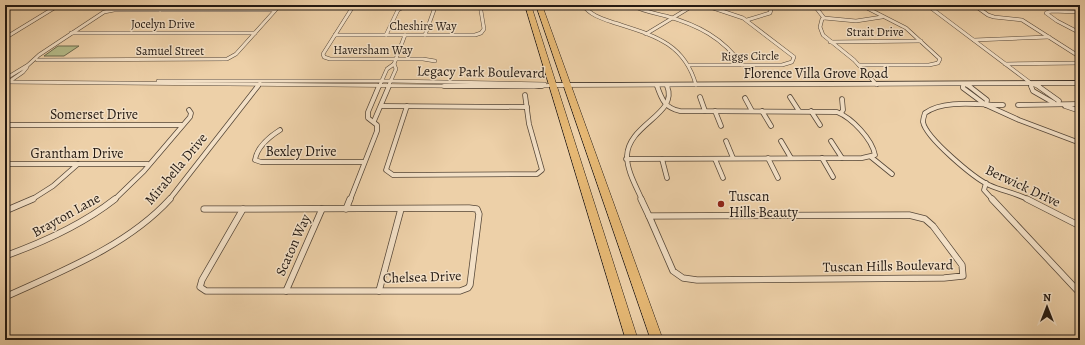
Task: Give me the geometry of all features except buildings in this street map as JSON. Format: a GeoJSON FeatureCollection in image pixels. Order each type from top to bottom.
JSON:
{"type":"FeatureCollection","features":[{"type":"Feature","properties":{"kind":"highway"},"geometry":{"type":"LineString","coordinates":[[528,5],[632,340]]}},
{"type":"Feature","properties":{"kind":"highway"},"geometry":{"type":"LineString","coordinates":[[539,5],[657,340]]}},
{"type":"Feature","properties":{"kind":"street"},"geometry":{"type":"LineString","coordinates":[[5,38],[59,5]]}},
{"type":"Feature","properties":{"kind":"street"},"geometry":{"type":"LineString","coordinates":[[160,10],[167,5]]}},
{"type":"Feature","properties":{"kind":"street","name":"Samuel Street"},"geometry":{"type":"LineString","coordinates":[[37,60],[224,59],[235,56],[280,5]]}},
{"type":"Feature","properties":{"kind":"street","name":"Haversham Way"},"geometry":{"type":"LineString","coordinates":[[354,5],[323,54],[324,58],[423,59],[435,61]]}},
{"type":"Feature","properties":{"kind":"street"},"geometry":{"type":"LineString","coordinates":[[386,35],[398,10],[407,5]]}},
{"type":"Feature","properties":{"kind":"street"},"geometry":{"type":"LineString","coordinates":[[425,35],[434,10],[430,5]]}},
{"type":"Feature","properties":{"kind":"street","name":"Cheshire Way"},"geometry":{"type":"LineString","coordinates":[[336,35],[472,35],[481,33],[484,29],[480,5]]}},
{"type":"Feature","properties":{"kind":"street"},"geometry":{"type":"LineString","coordinates":[[583,5],[590,13],[601,19],[658,38],[671,46],[689,65],[696,85]]}},
{"type":"Feature","properties":{"kind":"street"},"geometry":{"type":"LineString","coordinates":[[631,5],[697,27],[723,41],[733,51],[742,65]]}},
{"type":"Feature","properties":{"kind":"street"},"geometry":{"type":"LineString","coordinates":[[646,34],[694,5]]}},
{"type":"Feature","properties":{"kind":"street","name":"Riggs Circle"},"geometry":{"type":"LineString","coordinates":[[689,65],[782,65],[792,62],[794,57],[790,52],[747,20],[732,13],[704,5]]}},
{"type":"Feature","properties":{"kind":"street"},"geometry":{"type":"LineString","coordinates":[[747,20],[770,13],[772,10],[767,5]]}},
{"type":"Feature","properties":{"kind":"street"},"geometry":{"type":"LineString","coordinates":[[814,5],[824,18],[856,20],[882,16]]}},
{"type":"Feature","properties":{"kind":"street"},"geometry":{"type":"LineString","coordinates":[[859,65],[929,65],[939,62],[940,59],[938,55],[906,28],[861,5]]}},
{"type":"Feature","properties":{"kind":"street"},"geometry":{"type":"LineString","coordinates":[[927,5],[1032,84],[1040,87],[1059,101],[1058,104]]}},
{"type":"Feature","properties":{"kind":"street"},"geometry":{"type":"LineString","coordinates":[[974,5],[994,17],[1022,20],[1080,57]]}},
{"type":"Feature","properties":{"kind":"street"},"geometry":{"type":"LineString","coordinates":[[1060,5],[1080,6]]}},
{"type":"Feature","properties":{"kind":"street"},"geometry":{"type":"LineString","coordinates":[[1060,5],[1070,11]]}},
{"type":"Feature","properties":{"kind":"street"},"geometry":{"type":"LineString","coordinates":[[6,82],[23,72],[27,66],[37,60],[39,55],[104,12],[114,10],[275,10]]}},
{"type":"Feature","properties":{"kind":"street"},"geometry":{"type":"LineString","coordinates":[[1080,12],[1050,11],[1046,13],[1060,23],[1080,33]]}},
{"type":"Feature","properties":{"kind":"street"},"geometry":{"type":"LineString","coordinates":[[824,18],[822,19],[820,29],[823,35],[859,65],[877,84]]}},
{"type":"Feature","properties":{"kind":"street","name":"Jocelyn Drive"},"geometry":{"type":"LineString","coordinates":[[71,33],[255,33]]}},
{"type":"Feature","properties":{"kind":"street"},"geometry":{"type":"LineString","coordinates":[[346,209],[376,131],[377,125],[374,121],[368,118],[367,114],[387,69],[394,64],[405,35]]}},
{"type":"Feature","properties":{"kind":"street"},"geometry":{"type":"LineString","coordinates":[[974,40],[1015,40],[1049,37]]}},
{"type":"Feature","properties":{"kind":"street","name":"Strait Drive"},"geometry":{"type":"LineString","coordinates":[[830,42],[921,41]]}},
{"type":"Feature","properties":{"kind":"street"},"geometry":{"type":"LineString","coordinates":[[1005,64],[1080,63]]}},
{"type":"Feature","properties":{"kind":"street"},"geometry":{"type":"LineString","coordinates":[[374,121],[396,69],[394,64]]}},
{"type":"Feature","properties":{"kind":"street","name":"Legacy Park Boulevard"},"geometry":{"type":"LineString","coordinates":[[6,82],[128,82],[166,84],[261,82],[390,83],[534,87],[553,85]]}},
{"type":"Feature","properties":{"kind":"street","name":"Mirabella Drive"},"geometry":{"type":"LineString","coordinates":[[5,297],[65,270],[114,243],[146,221],[169,200],[190,176],[261,82]]}},
{"type":"Feature","properties":{"kind":"street","name":"Florence Villa Grove Road"},"geometry":{"type":"LineString","coordinates":[[553,85],[1080,83]]}},
{"type":"Feature","properties":{"kind":"street"},"geometry":{"type":"LineString","coordinates":[[986,105],[987,100],[973,88],[964,84],[962,88],[976,100],[1000,114],[1080,144]]}},
{"type":"Feature","properties":{"kind":"street"},"geometry":{"type":"LineString","coordinates":[[1032,84],[1031,88],[1037,94],[1049,101],[1080,111]]}},
{"type":"Feature","properties":{"kind":"street"},"geometry":{"type":"LineString","coordinates":[[656,85],[662,102],[665,105],[680,111],[832,111],[841,113],[851,119],[874,150],[875,155],[871,157]]}},
{"type":"Feature","properties":{"kind":"street"},"geometry":{"type":"LineString","coordinates":[[667,85],[670,97],[669,102],[665,105],[661,112],[632,137],[628,147],[626,159],[871,157],[892,174]]}},
{"type":"Feature","properties":{"kind":"street"},"geometry":{"type":"LineString","coordinates":[[407,106],[386,170],[393,175],[538,174],[542,170],[526,107],[525,96]]}},
{"type":"Feature","properties":{"kind":"street"},"geometry":{"type":"LineString","coordinates":[[700,97],[705,111]]}},
{"type":"Feature","properties":{"kind":"street"},"geometry":{"type":"LineString","coordinates":[[790,97],[799,111]]}},
{"type":"Feature","properties":{"kind":"street"},"geometry":{"type":"LineString","coordinates":[[745,98],[752,111]]}},
{"type":"Feature","properties":{"kind":"street"},"geometry":{"type":"LineString","coordinates":[[841,113],[843,110],[842,99]]}},
{"type":"Feature","properties":{"kind":"street"},"geometry":{"type":"LineString","coordinates":[[1018,105],[1080,104]]}},
{"type":"Feature","properties":{"kind":"street","name":"Berwick Drive"},"geometry":{"type":"LineString","coordinates":[[1003,105],[937,106],[925,113],[923,121],[926,129],[950,156],[986,183],[1024,197],[1080,226]]}},
{"type":"Feature","properties":{"kind":"street"},"geometry":{"type":"LineString","coordinates":[[381,106],[526,107]]}},
{"type":"Feature","properties":{"kind":"street","name":"Brayton Lane"},"geometry":{"type":"LineString","coordinates":[[5,256],[56,235],[89,217],[123,192],[182,125],[190,114],[189,110]]}},
{"type":"Feature","properties":{"kind":"street"},"geometry":{"type":"LineString","coordinates":[[715,111],[721,126]]}},
{"type":"Feature","properties":{"kind":"street"},"geometry":{"type":"LineString","coordinates":[[762,111],[771,126]]}},
{"type":"Feature","properties":{"kind":"street"},"geometry":{"type":"LineString","coordinates":[[810,111],[820,125]]}},
{"type":"Feature","properties":{"kind":"street","name":"Somerset Drive"},"geometry":{"type":"LineString","coordinates":[[5,125],[182,125]]}},
{"type":"Feature","properties":{"kind":"street","name":"Bexley Drive"},"geometry":{"type":"LineString","coordinates":[[280,130],[265,142],[255,156],[255,160],[261,162],[364,162]]}},
{"type":"Feature","properties":{"kind":"street"},"geometry":{"type":"LineString","coordinates":[[781,141],[791,158]]}},
{"type":"Feature","properties":{"kind":"street"},"geometry":{"type":"LineString","coordinates":[[831,141],[842,158]]}},
{"type":"Feature","properties":{"kind":"street"},"geometry":{"type":"LineString","coordinates":[[726,142],[733,158]]}},
{"type":"Feature","properties":{"kind":"street"},"geometry":{"type":"LineString","coordinates":[[715,158],[723,178]]}},
{"type":"Feature","properties":{"kind":"street"},"geometry":{"type":"LineString","coordinates":[[768,158],[778,178]]}},
{"type":"Feature","properties":{"kind":"street"},"geometry":{"type":"LineString","coordinates":[[822,158],[833,177]]}},
{"type":"Feature","properties":{"kind":"street","name":"Tuscan Hills Boulevard"},"geometry":{"type":"LineString","coordinates":[[626,159],[629,170],[672,271],[684,278],[697,280],[944,278],[963,276],[962,265],[933,226],[918,216],[649,216]]}},
{"type":"Feature","properties":{"kind":"street"},"geometry":{"type":"LineString","coordinates":[[662,159],[667,178]]}},
{"type":"Feature","properties":{"kind":"street","name":"Grantham Drive"},"geometry":{"type":"LineString","coordinates":[[5,164],[148,164]]}},
{"type":"Feature","properties":{"kind":"street"},"geometry":{"type":"LineString","coordinates":[[5,211],[45,192],[56,185],[78,164]]}},
{"type":"Feature","properties":{"kind":"street"},"geometry":{"type":"LineString","coordinates":[[986,183],[984,190],[1077,290],[1080,290]]}},
{"type":"Feature","properties":{"kind":"street","name":"Chelsea Drive"},"geometry":{"type":"LineString","coordinates":[[204,209],[469,208],[477,210],[479,214],[471,282],[468,288],[460,290],[211,291],[203,289],[200,287],[202,280],[243,209]]}},
{"type":"Feature","properties":{"kind":"street","name":"Scaton Way"},"geometry":{"type":"LineString","coordinates":[[286,291],[322,209]]}},
{"type":"Feature","properties":{"kind":"street"},"geometry":{"type":"LineString","coordinates":[[379,291],[401,209]]}},
{"type":"Feature","properties":{"kind":"green space"},"geometry":{"type":"Polygon","coordinates":[[[58,46],[79,46],[64,56],[44,56],[58,46]]]}},
{"type":"Feature","properties":{"kind":"place","name":"Tuscan Hills Beauty"},"geometry":{"type":"Point","coordinates":[721,204]}}]}
